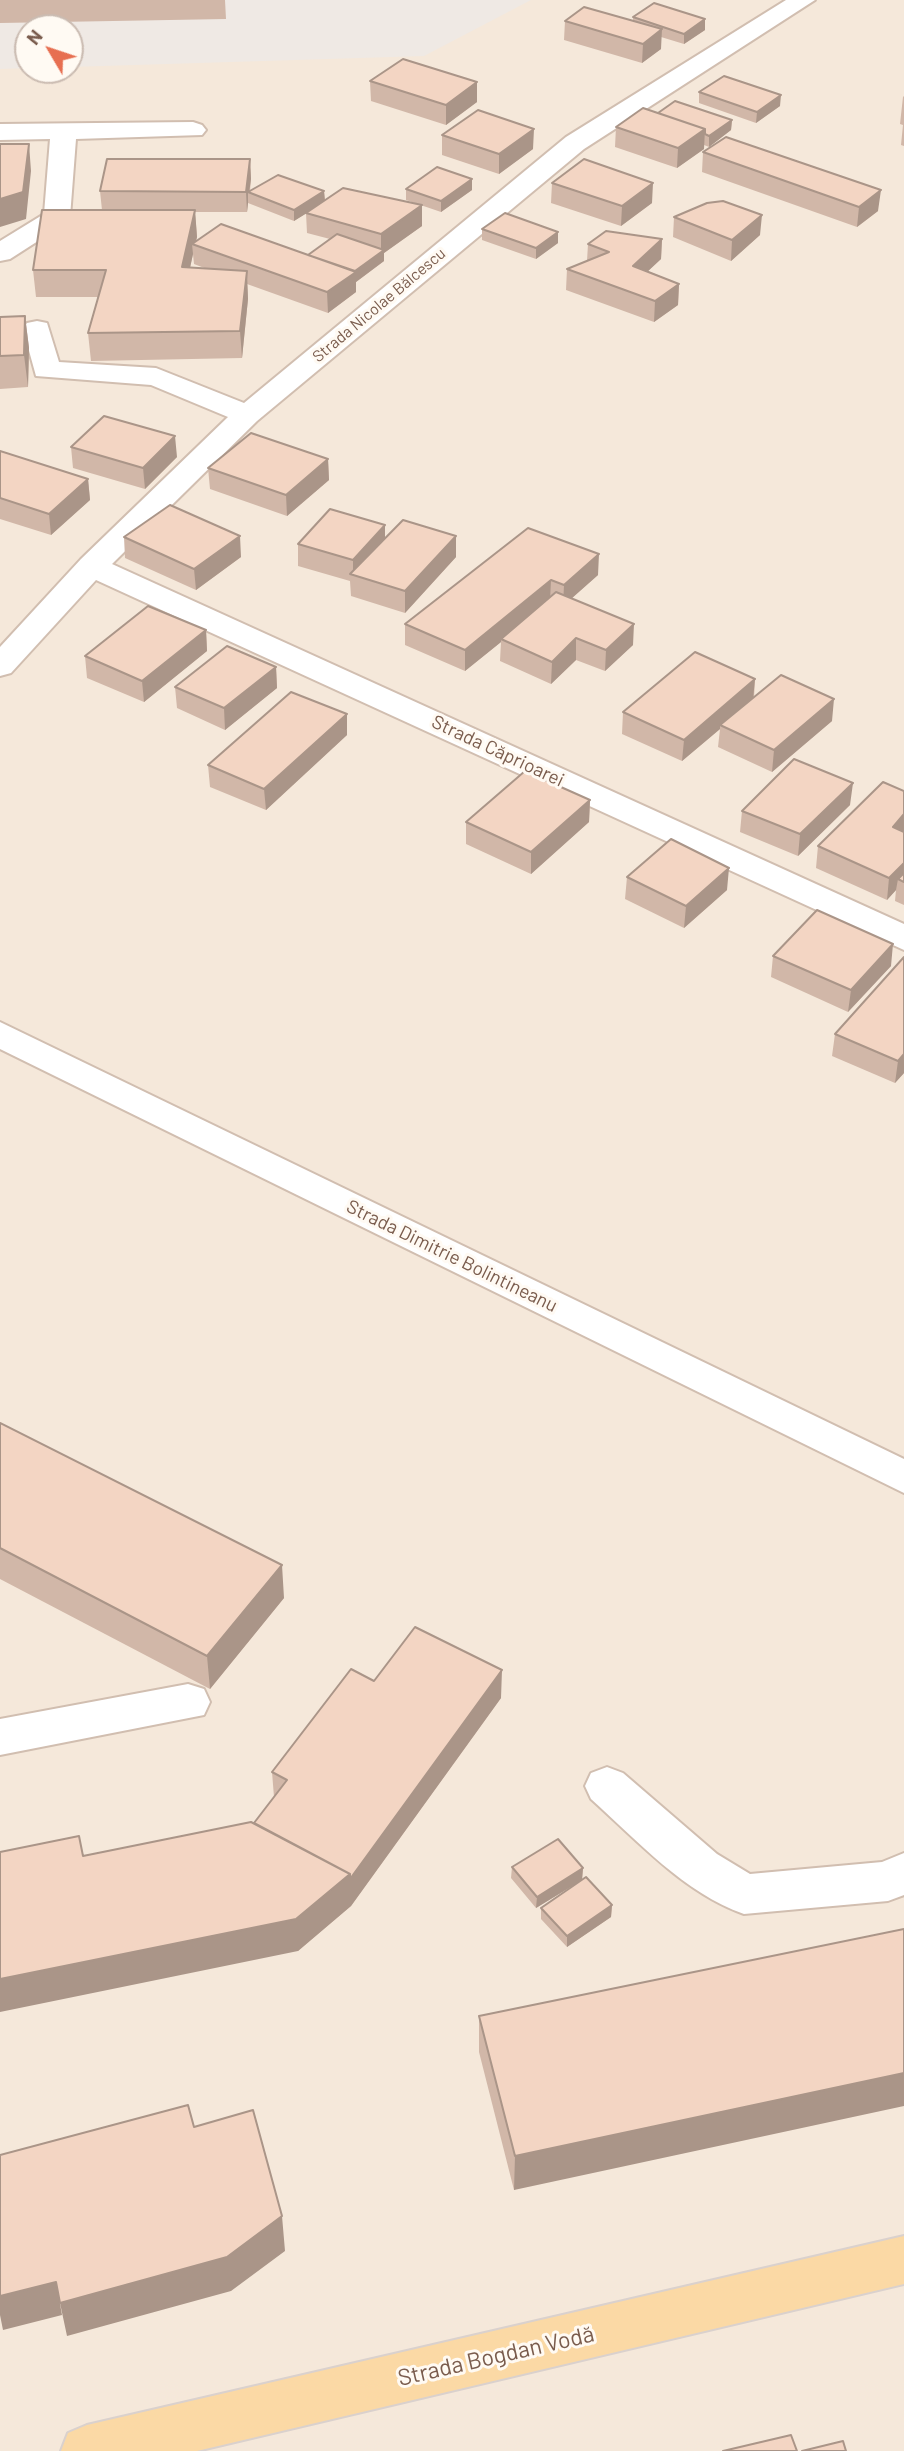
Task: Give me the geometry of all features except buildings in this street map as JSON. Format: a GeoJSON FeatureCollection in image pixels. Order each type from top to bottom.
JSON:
{"type":"FeatureCollection","features":[{"type":"Feature","properties":{"kind":"main road","name":"Strada Bogdan Vodă"},"geometry":{"type":"LineString","coordinates":[[87,2451],[904,2260]]}},
{"type":"Feature","properties":{"kind":"street","name":"Strada Nicolae Bălcescu"},"geometry":{"type":"LineString","coordinates":[[0,666],[92,566],[247,415],[575,143],[803,0]]}},
{"type":"Feature","properties":{"kind":"street"},"geometry":{"type":"LineString","coordinates":[[0,132],[193,130]]}},
{"type":"Feature","properties":{"kind":"street"},"geometry":{"type":"LineString","coordinates":[[0,253],[57,217],[64,131]]}},
{"type":"Feature","properties":{"kind":"street"},"geometry":{"type":"LineString","coordinates":[[37,329],[46,370],[156,377],[247,415]]}},
{"type":"Feature","properties":{"kind":"street","name":"Strada Căprioarei"},"geometry":{"type":"LineString","coordinates":[[92,566],[904,938]]}},
{"type":"Feature","properties":{"kind":"street","name":"Strada Dimitrie Bolintineanu"},"geometry":{"type":"LineString","coordinates":[[0,1034],[904,1478]]}},
{"type":"Feature","properties":{"kind":"street"},"geometry":{"type":"LineString","coordinates":[[0,1737],[188,1702]]}},
{"type":"Feature","properties":{"kind":"street"},"geometry":{"type":"LineString","coordinates":[[607,1786],[701,1868],[744,1894],[888,1881],[904,1872]]}},
{"type":"Feature","properties":{"kind":"shaded area"},"geometry":{"type":"Polygon","coordinates":[[[0,0],[904,0],[904,2451],[0,2451],[0,0]]]}},
{"type":"Feature","properties":{"kind":"shaded area"},"geometry":{"type":"Polygon","coordinates":[[[0,0],[531,0],[424,56],[84,67],[84,14],[14,14],[14,68],[0,69],[0,0]]]}}]}
